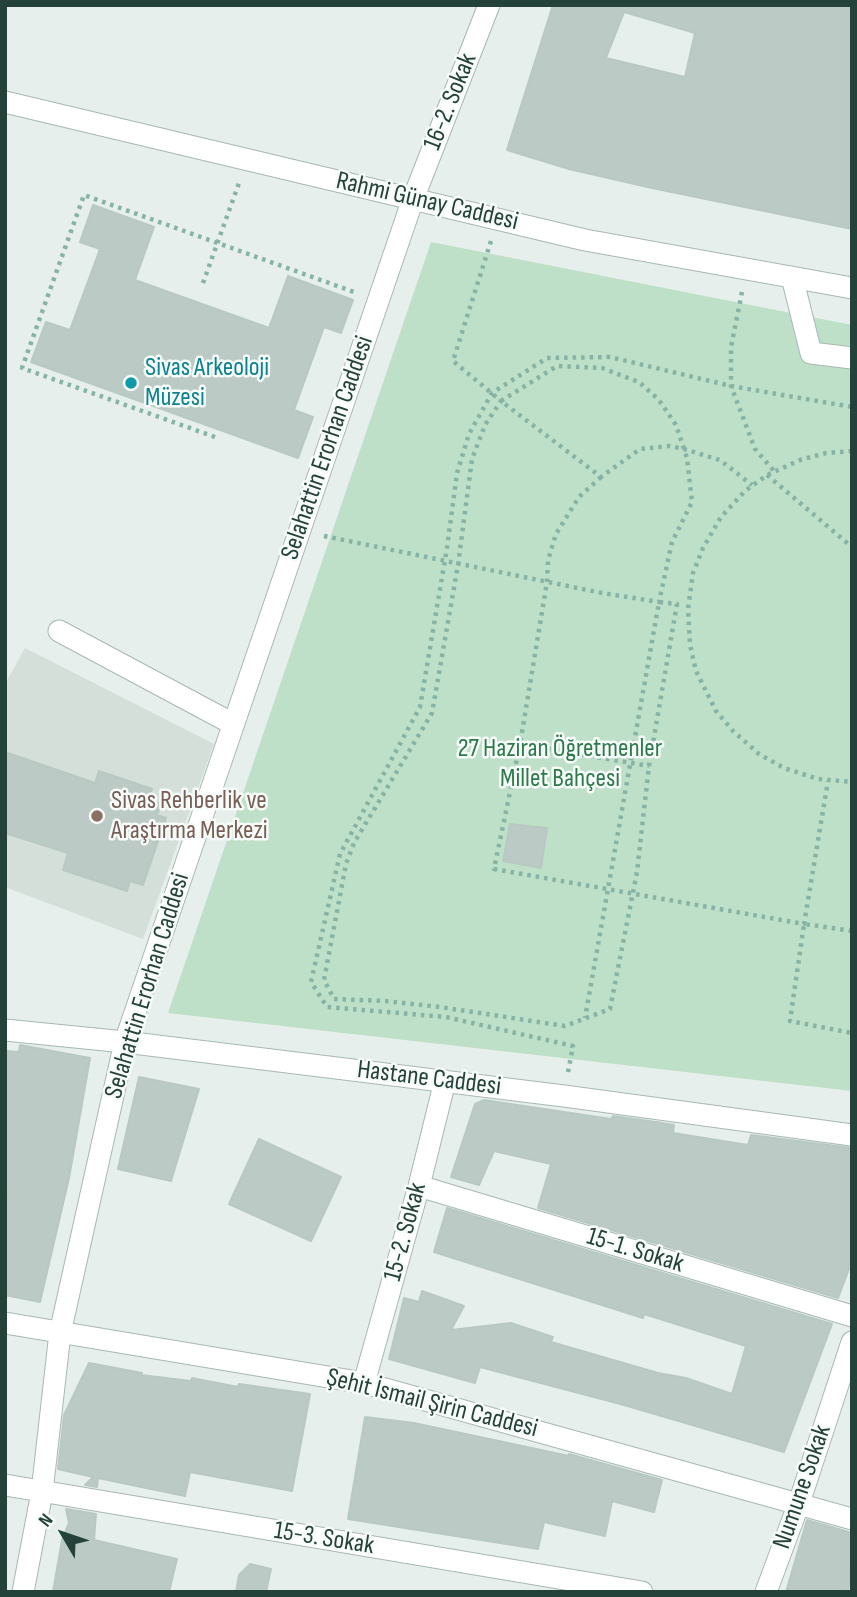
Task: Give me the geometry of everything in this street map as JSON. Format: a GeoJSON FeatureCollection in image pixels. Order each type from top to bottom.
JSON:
{"type":"FeatureCollection","features":[{"type":"Feature","properties":{"kind":"street","name":"16-2. Sokak"},"geometry":{"type":"LineString","coordinates":[[413,199],[489,5]]}},
{"type":"Feature","properties":{"kind":"street","name":"Rahmi Günay Caddesi"},"geometry":{"type":"LineString","coordinates":[[5,102],[585,240],[852,288]]}},
{"type":"Feature","properties":{"kind":"street","name":"Selahattin Erorhan Caddesi"},"geometry":{"type":"LineString","coordinates":[[23,1592],[42,1492],[60,1333],[125,1042],[413,199]]}},
{"type":"Feature","properties":{"kind":"street"},"geometry":{"type":"LineString","coordinates":[[792,277],[811,353],[852,358]]}},
{"type":"Feature","properties":{"kind":"street"},"geometry":{"type":"LineString","coordinates":[[59,631],[233,724]]}},
{"type":"Feature","properties":{"kind":"street","name":"Hastane Caddesi"},"geometry":{"type":"LineString","coordinates":[[5,1030],[445,1081],[852,1135]]}},
{"type":"Feature","properties":{"kind":"street","name":"15-2. Sokak"},"geometry":{"type":"LineString","coordinates":[[364,1382],[419,1186],[445,1081]]}},
{"type":"Feature","properties":{"kind":"street","name":"15-1. Sokak"},"geometry":{"type":"LineString","coordinates":[[419,1186],[852,1316]]}},
{"type":"Feature","properties":{"kind":"street","name":"Şehit İsmail Şirin Caddesi"},"geometry":{"type":"LineString","coordinates":[[5,1324],[364,1382],[852,1519]]}},
{"type":"Feature","properties":{"kind":"street","name":"Numune Sokak"},"geometry":{"type":"LineString","coordinates":[[766,1592],[851,1347]]}},
{"type":"Feature","properties":{"kind":"street","name":"15-3. Sokak"},"geometry":{"type":"LineString","coordinates":[[5,1485],[642,1592]]}},
{"type":"Feature","properties":{"kind":"path"},"geometry":{"type":"LineString","coordinates":[[203,283],[248,159]]}},
{"type":"Feature","properties":{"kind":"path"},"geometry":{"type":"LineString","coordinates":[[215,438],[22,368],[84,195],[378,300]]}},
{"type":"Feature","properties":{"kind":"path"},"geometry":{"type":"LineString","coordinates":[[498,219],[453,361],[601,477]]}},
{"type":"Feature","properties":{"kind":"path"},"geometry":{"type":"LineString","coordinates":[[747,269],[731,347],[731,386],[755,449],[774,471]]}},
{"type":"Feature","properties":{"kind":"path"},"geometry":{"type":"LineString","coordinates":[[564,1096],[573,1046],[446,1017],[327,1007],[311,982],[340,854],[420,707],[457,473],[469,434],[492,393],[547,358],[610,357],[731,386],[852,407]]}},
{"type":"Feature","properties":{"kind":"path"},"geometry":{"type":"LineString","coordinates":[[585,1018],[659,602],[672,542],[692,502],[684,449],[676,425],[659,400],[639,382],[602,368],[557,366],[501,401],[485,425],[472,459],[458,565],[432,713],[354,843],[346,864],[324,980],[334,999],[440,1007],[565,1026],[610,1009],[632,895],[649,766],[677,604]]}},
{"type":"Feature","properties":{"kind":"path"},"geometry":{"type":"LineString","coordinates":[[752,485],[720,460],[670,446],[640,449],[601,477],[579,497],[556,534],[548,560],[547,582],[520,744],[494,869],[852,931]]}},
{"type":"Feature","properties":{"kind":"path"},"geometry":{"type":"LineString","coordinates":[[852,451],[808,457],[774,471],[752,485],[727,510],[707,540],[693,573],[688,605],[688,636],[694,662],[707,695],[739,738],[768,759],[801,774],[828,781],[852,782]]}},
{"type":"Feature","properties":{"kind":"path"},"geometry":{"type":"LineString","coordinates":[[767,475],[852,547]]}},
{"type":"Feature","properties":{"kind":"path"},"geometry":{"type":"LineString","coordinates":[[299,532],[547,582],[688,605]]}},
{"type":"Feature","properties":{"kind":"path"},"geometry":{"type":"LineString","coordinates":[[520,744],[649,766]]}},
{"type":"Feature","properties":{"kind":"path"},"geometry":{"type":"LineString","coordinates":[[828,781],[790,1021],[852,1033]]}},
{"type":"Feature","properties":{"kind":"shaded area","name":"Sivas Rehberlik ve Araştırma Merkezi"},"geometry":{"type":"Polygon","coordinates":[[[25,648],[214,744],[143,939],[5,887],[5,684],[25,648]]]}},
{"type":"Feature","properties":{"kind":"green space","name":"27 Haziran Öğretmenler Millet Bahçesi"},"geometry":{"type":"Polygon","coordinates":[[[431,242],[852,325],[852,1091],[168,1013],[431,242]]]}},
{"type":"Feature","properties":{"kind":"building"},"geometry":{"type":"Polygon","coordinates":[[[553,5],[852,5],[852,229],[569,169],[507,150],[553,5]],[[624,12],[606,58],[685,77],[695,33],[624,12]]]}},
{"type":"Feature","properties":{"kind":"building"},"geometry":{"type":"Polygon","coordinates":[[[93,205],[154,227],[135,280],[269,328],[288,276],[353,300],[341,333],[324,327],[294,410],[313,417],[298,458],[31,362],[46,322],[70,330],[100,249],[80,242],[93,205]]]}},
{"type":"Feature","properties":{"kind":"building"},"geometry":{"type":"Polygon","coordinates":[[[5,752],[95,783],[99,771],[152,789],[148,800],[161,804],[157,815],[166,818],[143,885],[130,881],[127,891],[63,870],[68,853],[5,833],[5,752]]]}},
{"type":"Feature","properties":{"kind":"building"},"geometry":{"type":"Polygon","coordinates":[[[510,824],[547,828],[541,868],[503,861],[510,824]]]}},
{"type":"Feature","properties":{"kind":"building"},"geometry":{"type":"Polygon","coordinates":[[[20,1045],[90,1058],[69,1178],[40,1302],[5,1295],[5,1213],[8,1190],[5,1190],[5,1051],[19,1052],[20,1045]]]}},
{"type":"Feature","properties":{"kind":"building"},"geometry":{"type":"Polygon","coordinates":[[[139,1077],[199,1089],[171,1181],[118,1169],[139,1077]]]}},
{"type":"Feature","properties":{"kind":"building"},"geometry":{"type":"Polygon","coordinates":[[[484,1100],[611,1119],[613,1116],[674,1125],[673,1133],[748,1145],[751,1135],[852,1148],[852,1261],[838,1298],[538,1208],[551,1164],[494,1151],[479,1185],[451,1177],[475,1104],[484,1100]]]}},
{"type":"Feature","properties":{"kind":"building"},"geometry":{"type":"Polygon","coordinates":[[[259,1139],[341,1177],[311,1241],[229,1204],[259,1139]]]}},
{"type":"Feature","properties":{"kind":"building"},"geometry":{"type":"Polygon","coordinates":[[[447,1208],[832,1324],[784,1452],[624,1405],[480,1367],[475,1383],[389,1359],[404,1298],[419,1302],[422,1291],[464,1306],[451,1330],[511,1323],[553,1337],[551,1342],[658,1373],[686,1378],[732,1394],[746,1346],[644,1314],[643,1318],[434,1252],[447,1208]]]}},
{"type":"Feature","properties":{"kind":"building"},"geometry":{"type":"Polygon","coordinates":[[[89,1363],[142,1373],[141,1375],[191,1381],[192,1378],[238,1387],[239,1384],[310,1394],[292,1491],[190,1472],[185,1496],[98,1478],[97,1487],[85,1485],[93,1477],[58,1469],[64,1415],[89,1363]]]}},
{"type":"Feature","properties":{"kind":"building"},"geometry":{"type":"Polygon","coordinates":[[[365,1417],[414,1423],[569,1454],[662,1480],[654,1512],[612,1501],[605,1536],[544,1522],[538,1549],[348,1519],[365,1417]]]}},
{"type":"Feature","properties":{"kind":"building"},"geometry":{"type":"Polygon","coordinates":[[[66,1509],[96,1514],[94,1540],[177,1559],[169,1592],[53,1592],[62,1540],[69,1523],[66,1509]]]}},
{"type":"Feature","properties":{"kind":"building"},"geometry":{"type":"Polygon","coordinates":[[[807,1520],[852,1533],[852,1566],[848,1592],[786,1592],[807,1520]]]}},
{"type":"Feature","properties":{"kind":"building"},"geometry":{"type":"Polygon","coordinates":[[[250,1564],[271,1569],[266,1592],[236,1592],[239,1575],[250,1564]]]}},
{"type":"Feature","properties":{"kind":"place","name":"Sivas Arkeoloji Müzesi"},"geometry":{"type":"Point","coordinates":[131,383]}},
{"type":"Feature","properties":{"kind":"place","name":"Sivas Rehberlik ve Araştırma Merkezi"},"geometry":{"type":"Point","coordinates":[97,816]}}]}
